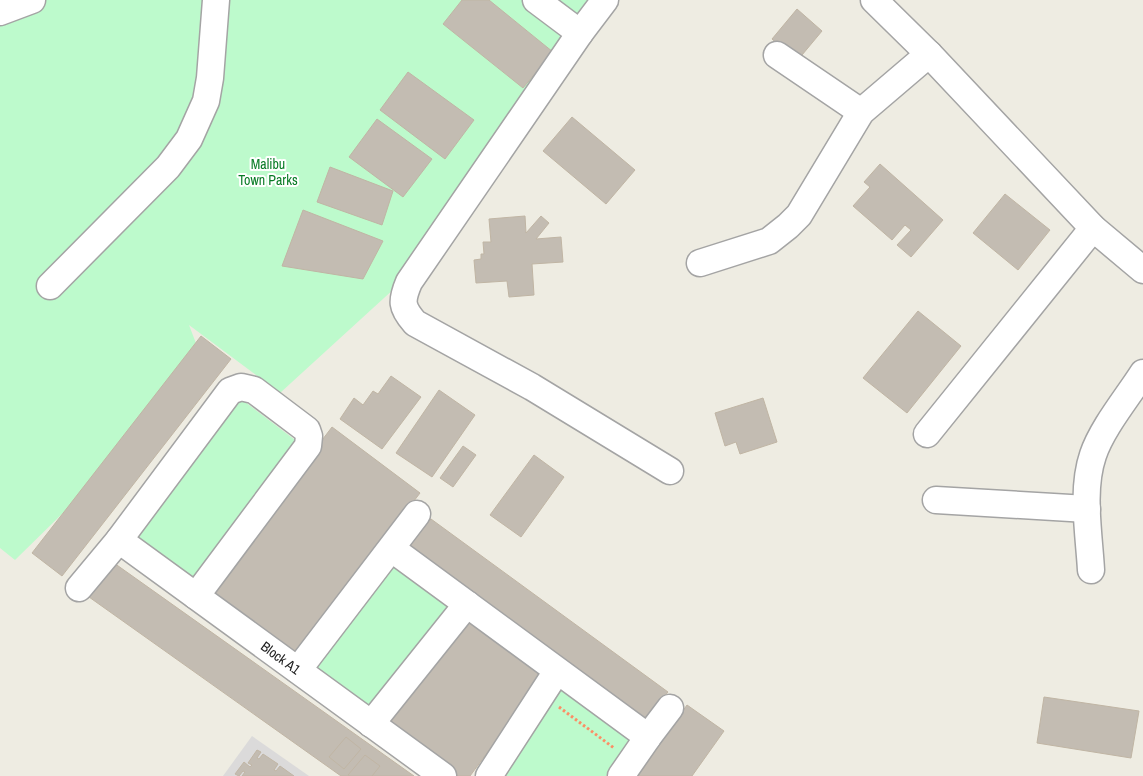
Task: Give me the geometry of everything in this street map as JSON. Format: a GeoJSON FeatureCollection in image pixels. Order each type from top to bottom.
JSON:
{"type":"FeatureCollection","features":[{"type":"Feature","properties":{"kind":"street"},"geometry":{"type":"LineString","coordinates":[[0,12],[32,0]]}},
{"type":"Feature","properties":{"kind":"street"},"geometry":{"type":"LineString","coordinates":[[50,286],[168,167],[189,139],[206,101],[210,78],[216,0]]}},
{"type":"Feature","properties":{"kind":"street"},"geometry":{"type":"LineString","coordinates":[[536,0],[580,33]]}},
{"type":"Feature","properties":{"kind":"street"},"geometry":{"type":"LineString","coordinates":[[605,0],[580,33],[409,282],[403,301],[406,312],[415,323],[532,387],[670,471]]}},
{"type":"Feature","properties":{"kind":"street"},"geometry":{"type":"LineString","coordinates":[[874,0],[929,54],[1093,228],[1143,270]]}},
{"type":"Feature","properties":{"kind":"street"},"geometry":{"type":"LineString","coordinates":[[700,263],[769,240],[788,226],[799,215],[861,112],[929,54]]}},
{"type":"Feature","properties":{"kind":"street"},"geometry":{"type":"LineString","coordinates":[[777,55],[861,112]]}},
{"type":"Feature","properties":{"kind":"street"},"geometry":{"type":"LineString","coordinates":[[928,434],[1093,228]]}},
{"type":"Feature","properties":{"kind":"street"},"geometry":{"type":"LineString","coordinates":[[1091,570],[1087,509],[1093,456],[1100,440],[1143,373]]}},
{"type":"Feature","properties":{"kind":"street"},"geometry":{"type":"LineString","coordinates":[[79,588],[119,540],[230,391],[241,388],[254,390],[307,430],[309,436],[308,446],[196,596]]}},
{"type":"Feature","properties":{"kind":"street"},"geometry":{"type":"LineString","coordinates":[[936,500],[1087,509]]}},
{"type":"Feature","properties":{"kind":"street"},"geometry":{"type":"LineString","coordinates":[[298,670],[418,514]]}},
{"type":"Feature","properties":{"kind":"street","name":"Block A1"},"geometry":{"type":"LineString","coordinates":[[119,540],[443,776]]}},
{"type":"Feature","properties":{"kind":"street"},"geometry":{"type":"LineString","coordinates":[[392,549],[648,737]]}},
{"type":"Feature","properties":{"kind":"street"},"geometry":{"type":"LineString","coordinates":[[371,724],[467,604]]}},
{"type":"Feature","properties":{"kind":"street"},"geometry":{"type":"LineString","coordinates":[[489,776],[557,670]]}},
{"type":"Feature","properties":{"kind":"street"},"geometry":{"type":"LineString","coordinates":[[615,766],[648,737],[670,708]]}},
{"type":"Feature","properties":{"kind":"path"},"geometry":{"type":"LineString","coordinates":[[558,706],[614,748],[615,766]]}},
{"type":"Feature","properties":{"kind":"shaded area"},"geometry":{"type":"Polygon","coordinates":[[[252,736],[309,776],[223,776],[252,736]]]}},
{"type":"Feature","properties":{"kind":"green space","name":"Malibu Town Parks"},"geometry":{"type":"Polygon","coordinates":[[[0,0],[606,0],[407,277],[280,393],[189,325],[207,372],[15,560],[0,548],[0,0]]]}},
{"type":"Feature","properties":{"kind":"green space"},"geometry":{"type":"Polygon","coordinates":[[[240,398],[299,443],[188,587],[127,544],[240,398]]]}},
{"type":"Feature","properties":{"kind":"green space"},"geometry":{"type":"Polygon","coordinates":[[[392,563],[452,607],[370,718],[310,675],[392,563]]]}},
{"type":"Feature","properties":{"kind":"green space"},"geometry":{"type":"Polygon","coordinates":[[[561,685],[634,737],[606,776],[497,776],[561,685]]]}},
{"type":"Feature","properties":{"kind":"building"},"geometry":{"type":"Polygon","coordinates":[[[462,0],[489,0],[553,52],[523,88],[443,24],[462,0]]]}},
{"type":"Feature","properties":{"kind":"building"},"geometry":{"type":"Polygon","coordinates":[[[797,9],[822,31],[797,61],[772,39],[797,9]]]}},
{"type":"Feature","properties":{"kind":"building"},"geometry":{"type":"Polygon","coordinates":[[[408,72],[474,120],[445,159],[380,110],[408,72]]]}},
{"type":"Feature","properties":{"kind":"building"},"geometry":{"type":"Polygon","coordinates":[[[572,117],[635,170],[606,204],[543,151],[572,117]]]}},
{"type":"Feature","properties":{"kind":"building"},"geometry":{"type":"Polygon","coordinates":[[[377,119],[432,159],[403,197],[349,157],[377,119]]]}},
{"type":"Feature","properties":{"kind":"building"},"geometry":{"type":"Polygon","coordinates":[[[880,164],[943,220],[911,257],[897,245],[911,230],[905,225],[892,240],[853,206],[870,187],[864,182],[880,164]]]}},
{"type":"Feature","properties":{"kind":"building"},"geometry":{"type":"Polygon","coordinates":[[[330,167],[393,191],[382,225],[317,202],[330,167]]]}},
{"type":"Feature","properties":{"kind":"building"},"geometry":{"type":"Polygon","coordinates":[[[1005,194],[1050,230],[1018,270],[973,233],[1005,194]]]}},
{"type":"Feature","properties":{"kind":"building"},"geometry":{"type":"Polygon","coordinates":[[[303,210],[383,241],[363,279],[282,266],[303,210]]]}},
{"type":"Feature","properties":{"kind":"building"},"geometry":{"type":"Polygon","coordinates":[[[525,216],[526,233],[541,216],[549,223],[536,239],[561,237],[563,262],[532,264],[534,295],[509,297],[507,281],[476,283],[474,260],[481,259],[481,254],[484,254],[483,242],[491,242],[489,219],[525,216]]]}},
{"type":"Feature","properties":{"kind":"building"},"geometry":{"type":"Polygon","coordinates":[[[918,311],[961,346],[907,413],[863,378],[918,311]]]}},
{"type":"Feature","properties":{"kind":"building"},"geometry":{"type":"Polygon","coordinates":[[[201,336],[231,359],[62,576],[32,553],[201,336]]]}},
{"type":"Feature","properties":{"kind":"building"},"geometry":{"type":"Polygon","coordinates":[[[391,376],[421,397],[382,449],[340,419],[354,398],[363,405],[373,391],[378,394],[391,376]]]}},
{"type":"Feature","properties":{"kind":"building"},"geometry":{"type":"Polygon","coordinates":[[[439,390],[475,415],[432,477],[396,453],[439,390]]]}},
{"type":"Feature","properties":{"kind":"building"},"geometry":{"type":"Polygon","coordinates":[[[763,398],[777,442],[740,454],[736,442],[725,446],[715,413],[763,398]]]}},
{"type":"Feature","properties":{"kind":"building"},"geometry":{"type":"Polygon","coordinates":[[[332,427],[420,493],[297,655],[208,591],[332,427]]]}},
{"type":"Feature","properties":{"kind":"building"},"geometry":{"type":"Polygon","coordinates":[[[463,446],[476,455],[453,487],[440,478],[463,446]]]}},
{"type":"Feature","properties":{"kind":"building"},"geometry":{"type":"Polygon","coordinates":[[[534,455],[564,477],[521,537],[490,515],[534,455]]]}},
{"type":"Feature","properties":{"kind":"building"},"geometry":{"type":"Polygon","coordinates":[[[431,519],[668,692],[645,719],[407,548],[431,519]]]}},
{"type":"Feature","properties":{"kind":"building"},"geometry":{"type":"Polygon","coordinates":[[[114,563],[414,776],[341,776],[89,597],[114,563]]]}},
{"type":"Feature","properties":{"kind":"building"},"geometry":{"type":"Polygon","coordinates":[[[468,614],[547,671],[470,776],[455,776],[386,726],[468,614]]]}},
{"type":"Feature","properties":{"kind":"building"},"geometry":{"type":"Polygon","coordinates":[[[1044,697],[1139,711],[1131,758],[1037,743],[1044,697]]]}},
{"type":"Feature","properties":{"kind":"building"},"geometry":{"type":"Polygon","coordinates":[[[687,705],[724,731],[692,776],[638,776],[687,705]]]}},
{"type":"Feature","properties":{"kind":"building"},"geometry":{"type":"Polygon","coordinates":[[[346,737],[361,749],[344,769],[329,757],[346,737]]]}},
{"type":"Feature","properties":{"kind":"building"},"geometry":{"type":"Polygon","coordinates":[[[257,750],[261,752],[257,758],[259,759],[263,754],[278,764],[274,770],[276,771],[280,766],[294,776],[242,776],[245,772],[243,771],[239,776],[235,774],[244,762],[250,767],[252,765],[248,763],[257,750]]]}},
{"type":"Feature","properties":{"kind":"building"},"geometry":{"type":"Polygon","coordinates":[[[365,755],[380,766],[372,776],[348,775],[365,755]]]}}]}
